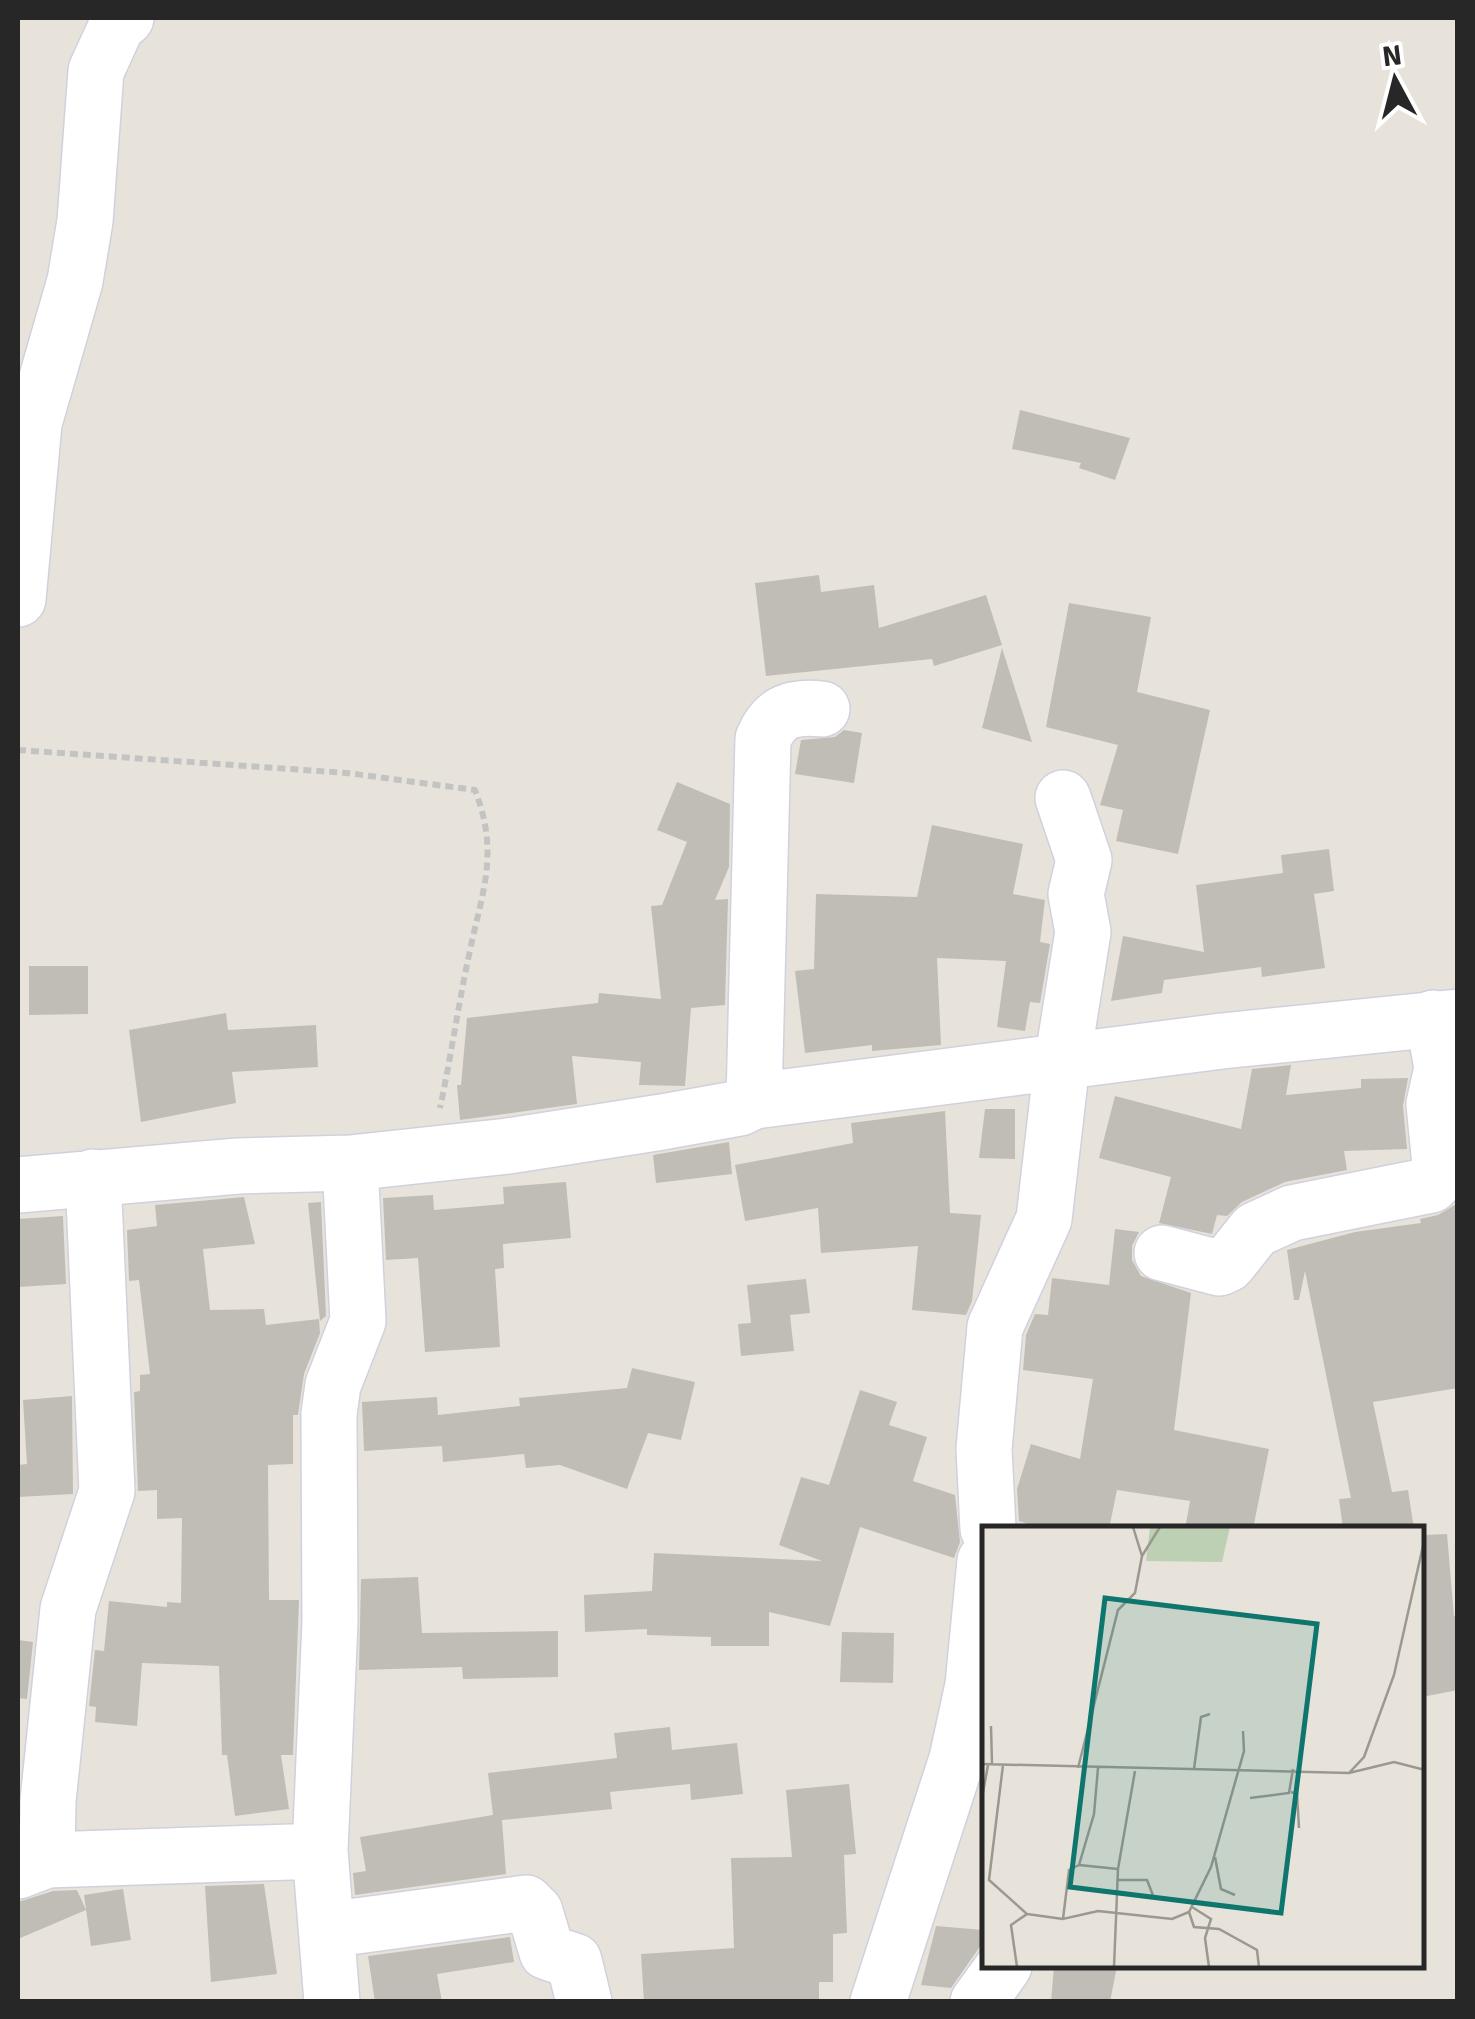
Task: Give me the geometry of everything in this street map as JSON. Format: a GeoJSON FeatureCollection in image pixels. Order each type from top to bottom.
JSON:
{"type":"FeatureCollection","features":[{"type":"Feature","properties":{"kind":"street"},"geometry":{"type":"LineString","coordinates":[[18,599],[34,423],[75,281],[85,221],[96,71],[117,25],[126,18]]}},
{"type":"Feature","properties":{"kind":"street"},"geometry":{"type":"LineString","coordinates":[[754,1100],[763,740],[770,722],[785,710],[822,709]]}},
{"type":"Feature","properties":{"kind":"street"},"geometry":{"type":"LineString","coordinates":[[988,1526],[984,1449],[995,1327],[1044,1219],[1062,1063],[1083,932],[1076,894],[1084,860],[1062,798]]}},
{"type":"Feature","properties":{"kind":"street"},"geometry":{"type":"LineString","coordinates":[[18,1185],[93,1177],[350,1163],[577,1136],[740,1108],[754,1100],[1446,1018],[1434,1104],[1449,1177],[1424,1188],[1292,1213],[1255,1230],[1228,1264],[1220,1268],[1162,1253]]}},
{"type":"Feature","properties":{"kind":"street"},"geometry":{"type":"LineString","coordinates":[[332,2002],[320,1851],[330,1622],[329,1414],[333,1385],[358,1320],[350,1163]]}},
{"type":"Feature","properties":{"kind":"street"},"geometry":{"type":"LineString","coordinates":[[93,1177],[107,1492],[68,1609],[48,1801],[32,1865],[320,1851]]}},
{"type":"Feature","properties":{"kind":"street"},"geometry":{"type":"LineString","coordinates":[[878,2002],[979,1694],[982,1628]]}},
{"type":"Feature","properties":{"kind":"street"},"geometry":{"type":"LineString","coordinates":[[327,1930],[526,1903],[535,1912],[547,1952],[574,1961],[584,2002]]}},
{"type":"Feature","properties":{"kind":"street"},"geometry":{"type":"LineString","coordinates":[[978,2002],[1002,1969]]}},
{"type":"Feature","properties":{"kind":"path"},"geometry":{"type":"LineString","coordinates":[[18,750],[347,774],[475,790],[486,820],[488,883],[468,956],[462,1009],[430,1153]]}},
{"type":"Feature","properties":{"kind":"building"},"geometry":{"type":"Polygon","coordinates":[[[1020,410],[1130,438],[1115,480],[1079,468],[1081,463],[1012,449],[1020,410]]]}},
{"type":"Feature","properties":{"kind":"building"},"geometry":{"type":"Polygon","coordinates":[[[819,575],[821,592],[874,585],[879,628],[986,595],[1002,645],[934,666],[932,659],[766,676],[755,583],[819,575]]]}},
{"type":"Feature","properties":{"kind":"building"},"geometry":{"type":"Polygon","coordinates":[[[1069,603],[1151,617],[1137,692],[1210,710],[1178,854],[1116,841],[1123,810],[1100,805],[1118,745],[1046,727],[1069,603]]]}},
{"type":"Feature","properties":{"kind":"building"},"geometry":{"type":"Polygon","coordinates":[[[1002,648],[1032,742],[982,728],[1002,648]]]}},
{"type":"Feature","properties":{"kind":"building"},"geometry":{"type":"Polygon","coordinates":[[[844,730],[862,733],[854,783],[795,774],[801,740],[835,737],[844,730]]]}},
{"type":"Feature","properties":{"kind":"building"},"geometry":{"type":"Polygon","coordinates":[[[677,782],[730,804],[729,867],[715,900],[728,899],[725,1005],[691,1008],[685,1086],[639,1085],[641,1062],[572,1056],[577,1104],[460,1120],[457,1085],[461,1085],[467,1018],[598,1003],[599,993],[661,999],[651,906],[662,905],[687,842],[657,830],[677,782]]]}},
{"type":"Feature","properties":{"kind":"building"},"geometry":{"type":"Polygon","coordinates":[[[932,825],[1023,844],[1013,894],[1045,900],[1040,942],[1050,944],[1040,1003],[1030,1002],[1025,1031],[997,1027],[1006,961],[937,958],[941,1045],[872,1051],[872,1045],[805,1053],[795,971],[814,969],[816,894],[917,897],[932,825]]]}},
{"type":"Feature","properties":{"kind":"building"},"geometry":{"type":"Polygon","coordinates":[[[1329,849],[1334,891],[1314,894],[1325,968],[1262,977],[1261,967],[1164,980],[1162,993],[1111,1001],[1123,936],[1204,952],[1196,885],[1283,873],[1281,855],[1329,849]]]}},
{"type":"Feature","properties":{"kind":"building"},"geometry":{"type":"Polygon","coordinates":[[[29,966],[88,966],[88,1014],[29,1015],[29,966]]]}},
{"type":"Feature","properties":{"kind":"building"},"geometry":{"type":"Polygon","coordinates":[[[226,1013],[228,1030],[316,1025],[318,1067],[232,1072],[236,1103],[141,1122],[129,1030],[226,1013]]]}},
{"type":"Feature","properties":{"kind":"building"},"geometry":{"type":"Polygon","coordinates":[[[1291,1065],[1286,1095],[1361,1088],[1361,1079],[1408,1078],[1403,1106],[1407,1149],[1344,1151],[1347,1170],[1285,1182],[1242,1202],[1227,1216],[1217,1215],[1212,1234],[1159,1223],[1171,1177],[1099,1158],[1115,1096],[1241,1129],[1252,1069],[1291,1065]]]}},
{"type":"Feature","properties":{"kind":"building"},"geometry":{"type":"Polygon","coordinates":[[[985,1109],[1015,1109],[1015,1159],[979,1158],[985,1109]]]}},
{"type":"Feature","properties":{"kind":"building"},"geometry":{"type":"Polygon","coordinates":[[[945,1111],[950,1213],[981,1215],[972,1301],[966,1315],[912,1310],[918,1246],[821,1253],[818,1208],[745,1221],[735,1165],[853,1143],[851,1123],[945,1111]]]}},
{"type":"Feature","properties":{"kind":"building"},"geometry":{"type":"Polygon","coordinates":[[[729,1142],[732,1174],[656,1183],[653,1155],[729,1142]]]}},
{"type":"Feature","properties":{"kind":"building"},"geometry":{"type":"Polygon","coordinates":[[[566,1182],[571,1238],[503,1244],[504,1268],[495,1269],[500,1347],[425,1352],[418,1258],[386,1260],[383,1198],[433,1195],[434,1210],[504,1204],[503,1187],[566,1182]]]}},
{"type":"Feature","properties":{"kind":"building"},"geometry":{"type":"Polygon","coordinates":[[[244,1197],[255,1244],[203,1249],[210,1310],[264,1309],[266,1325],[319,1319],[320,1333],[304,1374],[298,1415],[293,1415],[293,1464],[268,1465],[269,1600],[299,1600],[293,1755],[281,1755],[289,1809],[235,1816],[227,1755],[222,1755],[219,1666],[142,1663],[137,1726],[95,1722],[96,1707],[89,1706],[95,1650],[104,1651],[109,1601],[167,1607],[167,1602],[181,1603],[182,1518],[157,1519],[157,1490],[138,1491],[134,1392],[140,1391],[140,1375],[150,1374],[139,1280],[129,1281],[127,1230],[157,1226],[155,1205],[244,1197]]]}},
{"type":"Feature","properties":{"kind":"building"},"geometry":{"type":"Polygon","coordinates":[[[321,1202],[326,1316],[320,1321],[308,1203],[321,1202]]]}},
{"type":"Feature","properties":{"kind":"building"},"geometry":{"type":"Polygon","coordinates":[[[1458,1203],[1458,1388],[1373,1402],[1392,1492],[1408,1490],[1414,1526],[1343,1526],[1339,1499],[1351,1498],[1305,1271],[1299,1300],[1294,1300],[1287,1250],[1355,1232],[1421,1223],[1420,1219],[1438,1215],[1458,1203]]]}},
{"type":"Feature","properties":{"kind":"building"},"geometry":{"type":"Polygon","coordinates":[[[63,1216],[66,1284],[18,1287],[18,1219],[63,1216]]]}},
{"type":"Feature","properties":{"kind":"building"},"geometry":{"type":"Polygon","coordinates":[[[1115,1229],[1139,1232],[1132,1246],[1132,1260],[1141,1276],[1191,1293],[1174,1430],[1269,1449],[1254,1526],[1186,1526],[1190,1501],[1117,1490],[1110,1526],[1035,1526],[1019,1521],[1017,1489],[1031,1444],[1080,1459],[1093,1379],[1023,1370],[1026,1335],[1035,1314],[1048,1315],[1052,1278],[1109,1285],[1115,1229]]]}},
{"type":"Feature","properties":{"kind":"building"},"geometry":{"type":"Polygon","coordinates":[[[806,1279],[810,1313],[790,1315],[794,1351],[741,1356],[738,1324],[751,1323],[747,1285],[806,1279]]]}},
{"type":"Feature","properties":{"kind":"building"},"geometry":{"type":"Polygon","coordinates":[[[632,1368],[695,1382],[681,1440],[648,1433],[627,1489],[560,1465],[526,1468],[524,1454],[443,1462],[442,1446],[364,1451],[362,1402],[437,1397],[438,1415],[520,1406],[519,1398],[627,1388],[632,1368]]]}},
{"type":"Feature","properties":{"kind":"building"},"geometry":{"type":"Polygon","coordinates":[[[860,1390],[897,1402],[889,1425],[927,1437],[913,1481],[955,1495],[960,1542],[954,1558],[860,1527],[830,1626],[769,1612],[769,1646],[711,1646],[711,1637],[647,1635],[647,1629],[585,1632],[584,1595],[652,1591],[654,1553],[822,1561],[779,1545],[801,1477],[829,1485],[860,1390]]]}},
{"type":"Feature","properties":{"kind":"building"},"geometry":{"type":"Polygon","coordinates":[[[72,1396],[73,1494],[18,1497],[18,1465],[27,1464],[23,1400],[72,1396]]]}},
{"type":"Feature","properties":{"kind":"building"},"geometry":{"type":"Polygon","coordinates":[[[1447,1534],[1454,1616],[1458,1616],[1458,1690],[1425,1696],[1425,1535],[1447,1534]]]}},
{"type":"Feature","properties":{"kind":"building"},"geometry":{"type":"Polygon","coordinates":[[[418,1577],[422,1633],[558,1631],[558,1677],[463,1679],[462,1667],[359,1670],[361,1579],[418,1577]]]}},
{"type":"Feature","properties":{"kind":"building"},"geometry":{"type":"Polygon","coordinates":[[[842,1632],[894,1633],[893,1683],[840,1682],[842,1632]]]}},
{"type":"Feature","properties":{"kind":"building"},"geometry":{"type":"Polygon","coordinates":[[[18,1640],[33,1642],[27,1699],[18,1698],[18,1640]]]}},
{"type":"Feature","properties":{"kind":"building"},"geometry":{"type":"Polygon","coordinates":[[[670,1727],[672,1750],[737,1743],[743,1794],[691,1800],[690,1784],[610,1792],[612,1809],[502,1820],[506,1874],[355,1895],[353,1873],[366,1871],[360,1837],[493,1815],[488,1773],[617,1758],[614,1733],[670,1727]]]}},
{"type":"Feature","properties":{"kind":"building"},"geometry":{"type":"Polygon","coordinates":[[[849,1784],[856,1854],[844,1855],[847,1933],[833,1934],[833,1982],[819,1982],[819,2002],[644,2002],[641,1954],[734,1948],[731,1858],[792,1857],[786,1790],[849,1784]]]}},
{"type":"Feature","properties":{"kind":"building"},"geometry":{"type":"Polygon","coordinates":[[[264,1884],[277,1974],[211,1982],[205,1886],[264,1884]]]}},
{"type":"Feature","properties":{"kind":"building"},"geometry":{"type":"Polygon","coordinates":[[[123,1889],[131,1940],[91,1946],[84,1895],[123,1889]]]}},
{"type":"Feature","properties":{"kind":"building"},"geometry":{"type":"Polygon","coordinates":[[[77,1890],[86,1910],[18,1939],[18,1902],[53,1891],[77,1890]]]}},
{"type":"Feature","properties":{"kind":"building"},"geometry":{"type":"Polygon","coordinates":[[[936,1926],[982,1930],[981,1945],[951,1988],[921,1985],[936,1926]]]}},
{"type":"Feature","properties":{"kind":"building"},"geometry":{"type":"Polygon","coordinates":[[[510,1937],[514,1962],[437,1974],[442,2002],[375,2002],[368,1956],[510,1937]]]}},
{"type":"Feature","properties":{"kind":"building"},"geometry":{"type":"Polygon","coordinates":[[[1054,1969],[1116,1969],[1110,2002],[1051,2002],[1054,1969]]]}}]}
